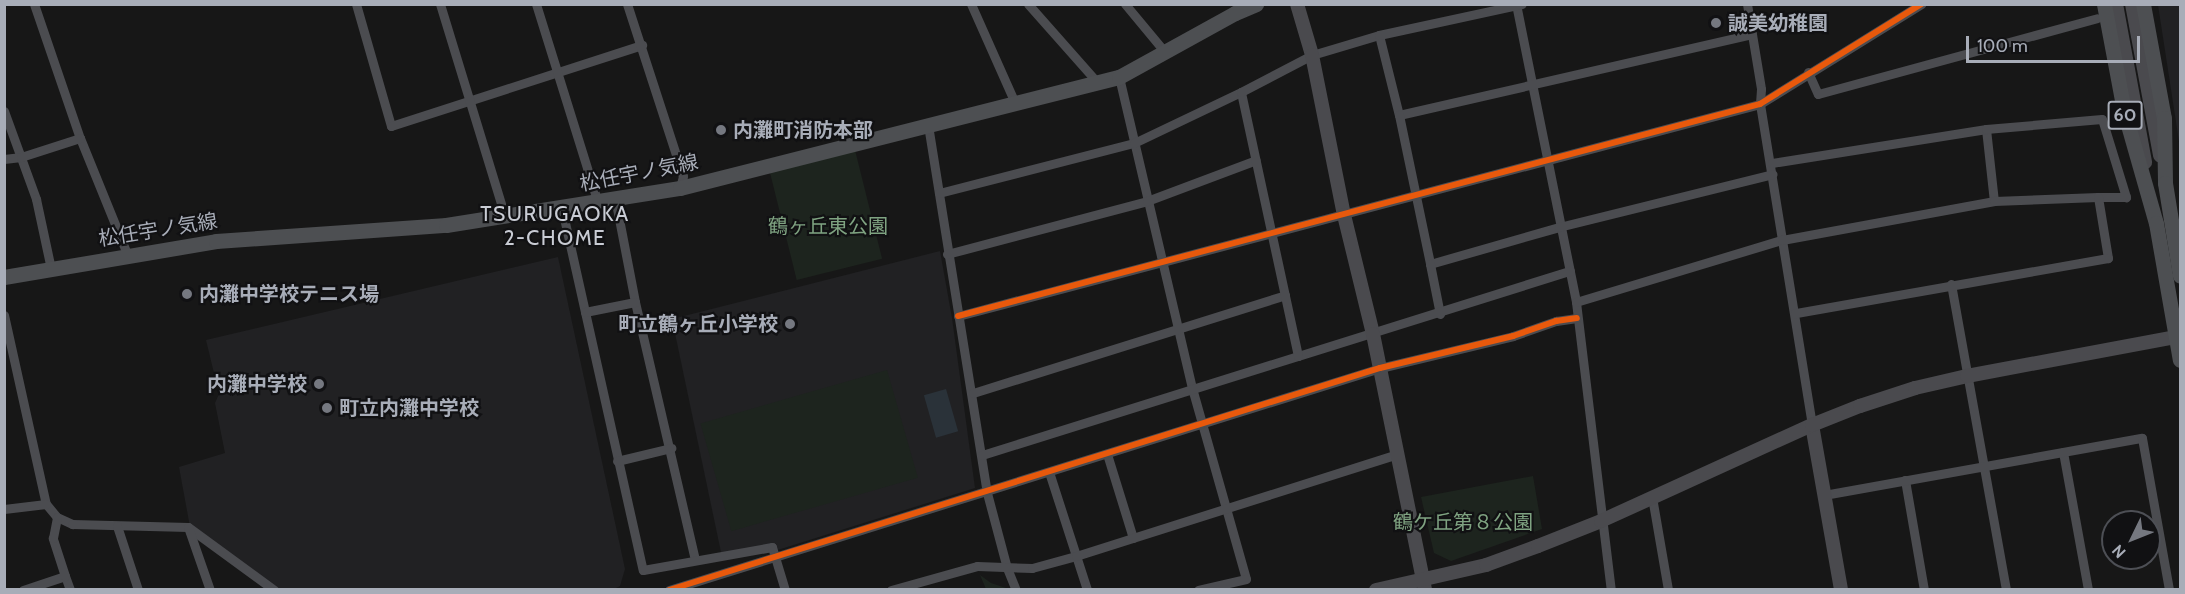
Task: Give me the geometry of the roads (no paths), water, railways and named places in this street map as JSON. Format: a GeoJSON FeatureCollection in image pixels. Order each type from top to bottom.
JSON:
{"type":"FeatureCollection","features":[{"type":"Feature","properties":{"kind":"main road","name":"松任宇ノ気線"},"geometry":{"type":"LineString","coordinates":[[4,277],[216,241],[446,225],[562,209],[680,188],[1119,77],[1232,9],[1256,4]]}},
{"type":"Feature","properties":{"kind":"main road","name":"60"},"geometry":{"type":"LineString","coordinates":[[2143,4],[2164,118],[2165,183],[2181,276]]}},
{"type":"Feature","properties":{"kind":"main road","name":"60"},"geometry":{"type":"LineString","coordinates":[[2101,11],[2124,111],[2156,223],[2179,336],[2181,360]]}},
{"type":"Feature","properties":{"kind":"street"},"geometry":{"type":"LineString","coordinates":[[34,4],[80,138],[128,256]]}},
{"type":"Feature","properties":{"kind":"street"},"geometry":{"type":"LineString","coordinates":[[356,4],[391,126],[642,45]]}},
{"type":"Feature","properties":{"kind":"street"},"geometry":{"type":"LineString","coordinates":[[440,4],[505,217]]}},
{"type":"Feature","properties":{"kind":"street"},"geometry":{"type":"LineString","coordinates":[[536,4],[598,203]]}},
{"type":"Feature","properties":{"kind":"street"},"geometry":{"type":"LineString","coordinates":[[627,4],[683,176],[680,188]]}},
{"type":"Feature","properties":{"kind":"street"},"geometry":{"type":"LineString","coordinates":[[971,4],[1015,103]]}},
{"type":"Feature","properties":{"kind":"street"},"geometry":{"type":"LineString","coordinates":[[1028,4],[1097,82]]}},
{"type":"Feature","properties":{"kind":"street"},"geometry":{"type":"LineString","coordinates":[[1125,4],[1164,51]]}},
{"type":"Feature","properties":{"kind":"street"},"geometry":{"type":"LineString","coordinates":[[1298,4],[1312,55],[1344,215],[1373,334],[1424,585]]}},
{"type":"Feature","properties":{"kind":"street"},"geometry":{"type":"LineString","coordinates":[[1748,4],[1761,88],[1760,104],[1772,163],[1782,240],[1841,590]]}},
{"type":"Feature","properties":{"kind":"street"},"geometry":{"type":"LineString","coordinates":[[958,316],[1760,104],[1920,4]]}},
{"type":"Feature","properties":{"kind":"street"},"geometry":{"type":"LineString","coordinates":[[2116,4],[2156,223]]}},
{"type":"Feature","properties":{"kind":"street"},"geometry":{"type":"LineString","coordinates":[[2132,4],[2165,183]]}},
{"type":"Feature","properties":{"kind":"street"},"geometry":{"type":"LineString","coordinates":[[939,193],[1134,143],[1312,55],[1379,35],[1518,5],[1559,227],[1576,302],[1611,590]]}},
{"type":"Feature","properties":{"kind":"street"},"geometry":{"type":"LineString","coordinates":[[1808,72],[1818,94],[2101,11]]}},
{"type":"Feature","properties":{"kind":"street"},"geometry":{"type":"LineString","coordinates":[[1399,114],[1752,34]]}},
{"type":"Feature","properties":{"kind":"street"},"geometry":{"type":"LineString","coordinates":[[1379,35],[1399,114],[1440,314]]}},
{"type":"Feature","properties":{"kind":"street"},"geometry":{"type":"LineString","coordinates":[[1119,77],[1192,388],[1246,579],[1198,590]]}},
{"type":"Feature","properties":{"kind":"street"},"geometry":{"type":"LineString","coordinates":[[1241,92],[1298,356]]}},
{"type":"Feature","properties":{"kind":"street"},"geometry":{"type":"LineString","coordinates":[[4,111],[36,199],[51,269]]}},
{"type":"Feature","properties":{"kind":"street"},"geometry":{"type":"LineString","coordinates":[[1576,302],[1782,240],[1994,201],[2126,197],[2102,119],[1986,129],[1772,163]]}},
{"type":"Feature","properties":{"kind":"street"},"geometry":{"type":"LineString","coordinates":[[928,125],[947,254],[973,393],[987,493],[1007,568],[1016,590]]}},
{"type":"Feature","properties":{"kind":"street"},"geometry":{"type":"LineString","coordinates":[[1986,129],[1994,201]]}},
{"type":"Feature","properties":{"kind":"street"},"geometry":{"type":"LineString","coordinates":[[4,159],[21,157],[80,138]]}},
{"type":"Feature","properties":{"kind":"street"},"geometry":{"type":"LineString","coordinates":[[947,254],[1147,201],[1256,160]]}},
{"type":"Feature","properties":{"kind":"street"},"geometry":{"type":"LineString","coordinates":[[1430,264],[1559,227],[1773,174]]}},
{"type":"Feature","properties":{"kind":"street"},"geometry":{"type":"LineString","coordinates":[[615,198],[635,302],[671,448],[695,559]]}},
{"type":"Feature","properties":{"kind":"street"},"geometry":{"type":"LineString","coordinates":[[1795,313],[2108,258],[2098,198]]}},
{"type":"Feature","properties":{"kind":"street"},"geometry":{"type":"LineString","coordinates":[[562,209],[643,570],[771,547],[785,590]]}},
{"type":"Feature","properties":{"kind":"street"},"geometry":{"type":"LineString","coordinates":[[982,456],[1192,388],[1440,314],[1570,271]]}},
{"type":"Feature","properties":{"kind":"street"},"geometry":{"type":"LineString","coordinates":[[1951,284],[2006,590]]}},
{"type":"Feature","properties":{"kind":"street"},"geometry":{"type":"LineString","coordinates":[[973,393],[1178,326],[1285,295]]}},
{"type":"Feature","properties":{"kind":"street"},"geometry":{"type":"LineString","coordinates":[[585,312],[635,302]]}},
{"type":"Feature","properties":{"kind":"street"},"geometry":{"type":"LineString","coordinates":[[4,315],[9,365],[46,504],[57,517],[72,524],[188,527],[274,590]]}},
{"type":"Feature","properties":{"kind":"street"},"geometry":{"type":"LineString","coordinates":[[669,590],[987,493],[1201,423],[1380,368],[1513,336],[1556,321],[1577,318]]}},
{"type":"Feature","properties":{"kind":"street"},"geometry":{"type":"LineString","coordinates":[[1376,590],[1424,585],[1486,565],[1601,521],[1812,425],[1860,406],[1967,376],[2179,336]]}},
{"type":"Feature","properties":{"kind":"street"},"geometry":{"type":"LineString","coordinates":[[1824,495],[2142,438],[2169,590]]}},
{"type":"Feature","properties":{"kind":"street"},"geometry":{"type":"LineString","coordinates":[[617,461],[671,448]]}},
{"type":"Feature","properties":{"kind":"street"},"geometry":{"type":"LineString","coordinates":[[2063,452],[2088,590]]}},
{"type":"Feature","properties":{"kind":"street"},"geometry":{"type":"LineString","coordinates":[[1107,454],[1133,538]]}},
{"type":"Feature","properties":{"kind":"street"},"geometry":{"type":"LineString","coordinates":[[891,590],[977,566],[1032,568],[1077,556],[1397,454]]}},
{"type":"Feature","properties":{"kind":"street"},"geometry":{"type":"LineString","coordinates":[[1049,472],[1087,590]]}},
{"type":"Feature","properties":{"kind":"street"},"geometry":{"type":"LineString","coordinates":[[1905,480],[1924,590]]}},
{"type":"Feature","properties":{"kind":"street"},"geometry":{"type":"LineString","coordinates":[[1652,497],[1668,590]]}},
{"type":"Feature","properties":{"kind":"street"},"geometry":{"type":"LineString","coordinates":[[4,509],[46,504]]}},
{"type":"Feature","properties":{"kind":"street"},"geometry":{"type":"LineString","coordinates":[[57,517],[53,538],[70,590]]}},
{"type":"Feature","properties":{"kind":"street"},"geometry":{"type":"LineString","coordinates":[[117,526],[138,590]]}},
{"type":"Feature","properties":{"kind":"street"},"geometry":{"type":"LineString","coordinates":[[188,527],[210,590]]}},
{"type":"Feature","properties":{"kind":"street"},"geometry":{"type":"LineString","coordinates":[[23,590],[66,576]]}},
{"type":"Feature","properties":{"kind":"place","name":"誠美幼稚園"},"geometry":{"type":"Point","coordinates":[1716,23]}},
{"type":"Feature","properties":{"kind":"place","name":"内灘町消防本部"},"geometry":{"type":"Point","coordinates":[721,130]}},
{"type":"Feature","properties":{"kind":"place","name":"内灘中学校テニス場"},"geometry":{"type":"Point","coordinates":[187,294]}},
{"type":"Feature","properties":{"kind":"place","name":"町立鶴ヶ丘小学校"},"geometry":{"type":"Point","coordinates":[790,324]}},
{"type":"Feature","properties":{"kind":"place","name":"内灘中学校"},"geometry":{"type":"Point","coordinates":[319,384]}},
{"type":"Feature","properties":{"kind":"place","name":"町立内灘中学校"},"geometry":{"type":"Point","coordinates":[327,408]}},
{"type":"Feature","properties":{"kind":"district","name":"TSURUGAOKA 2-CHOME"},"geometry":{"type":"Point","coordinates":[555,226]}},
{"type":"Feature","properties":{"kind":"park label","name":"鶴ヶ丘東公園"},"geometry":{"type":"Point","coordinates":[828,226]}},
{"type":"Feature","properties":{"kind":"park label","name":"鶴ケ丘第８公園"},"geometry":{"type":"Point","coordinates":[1463,522]}}]}
